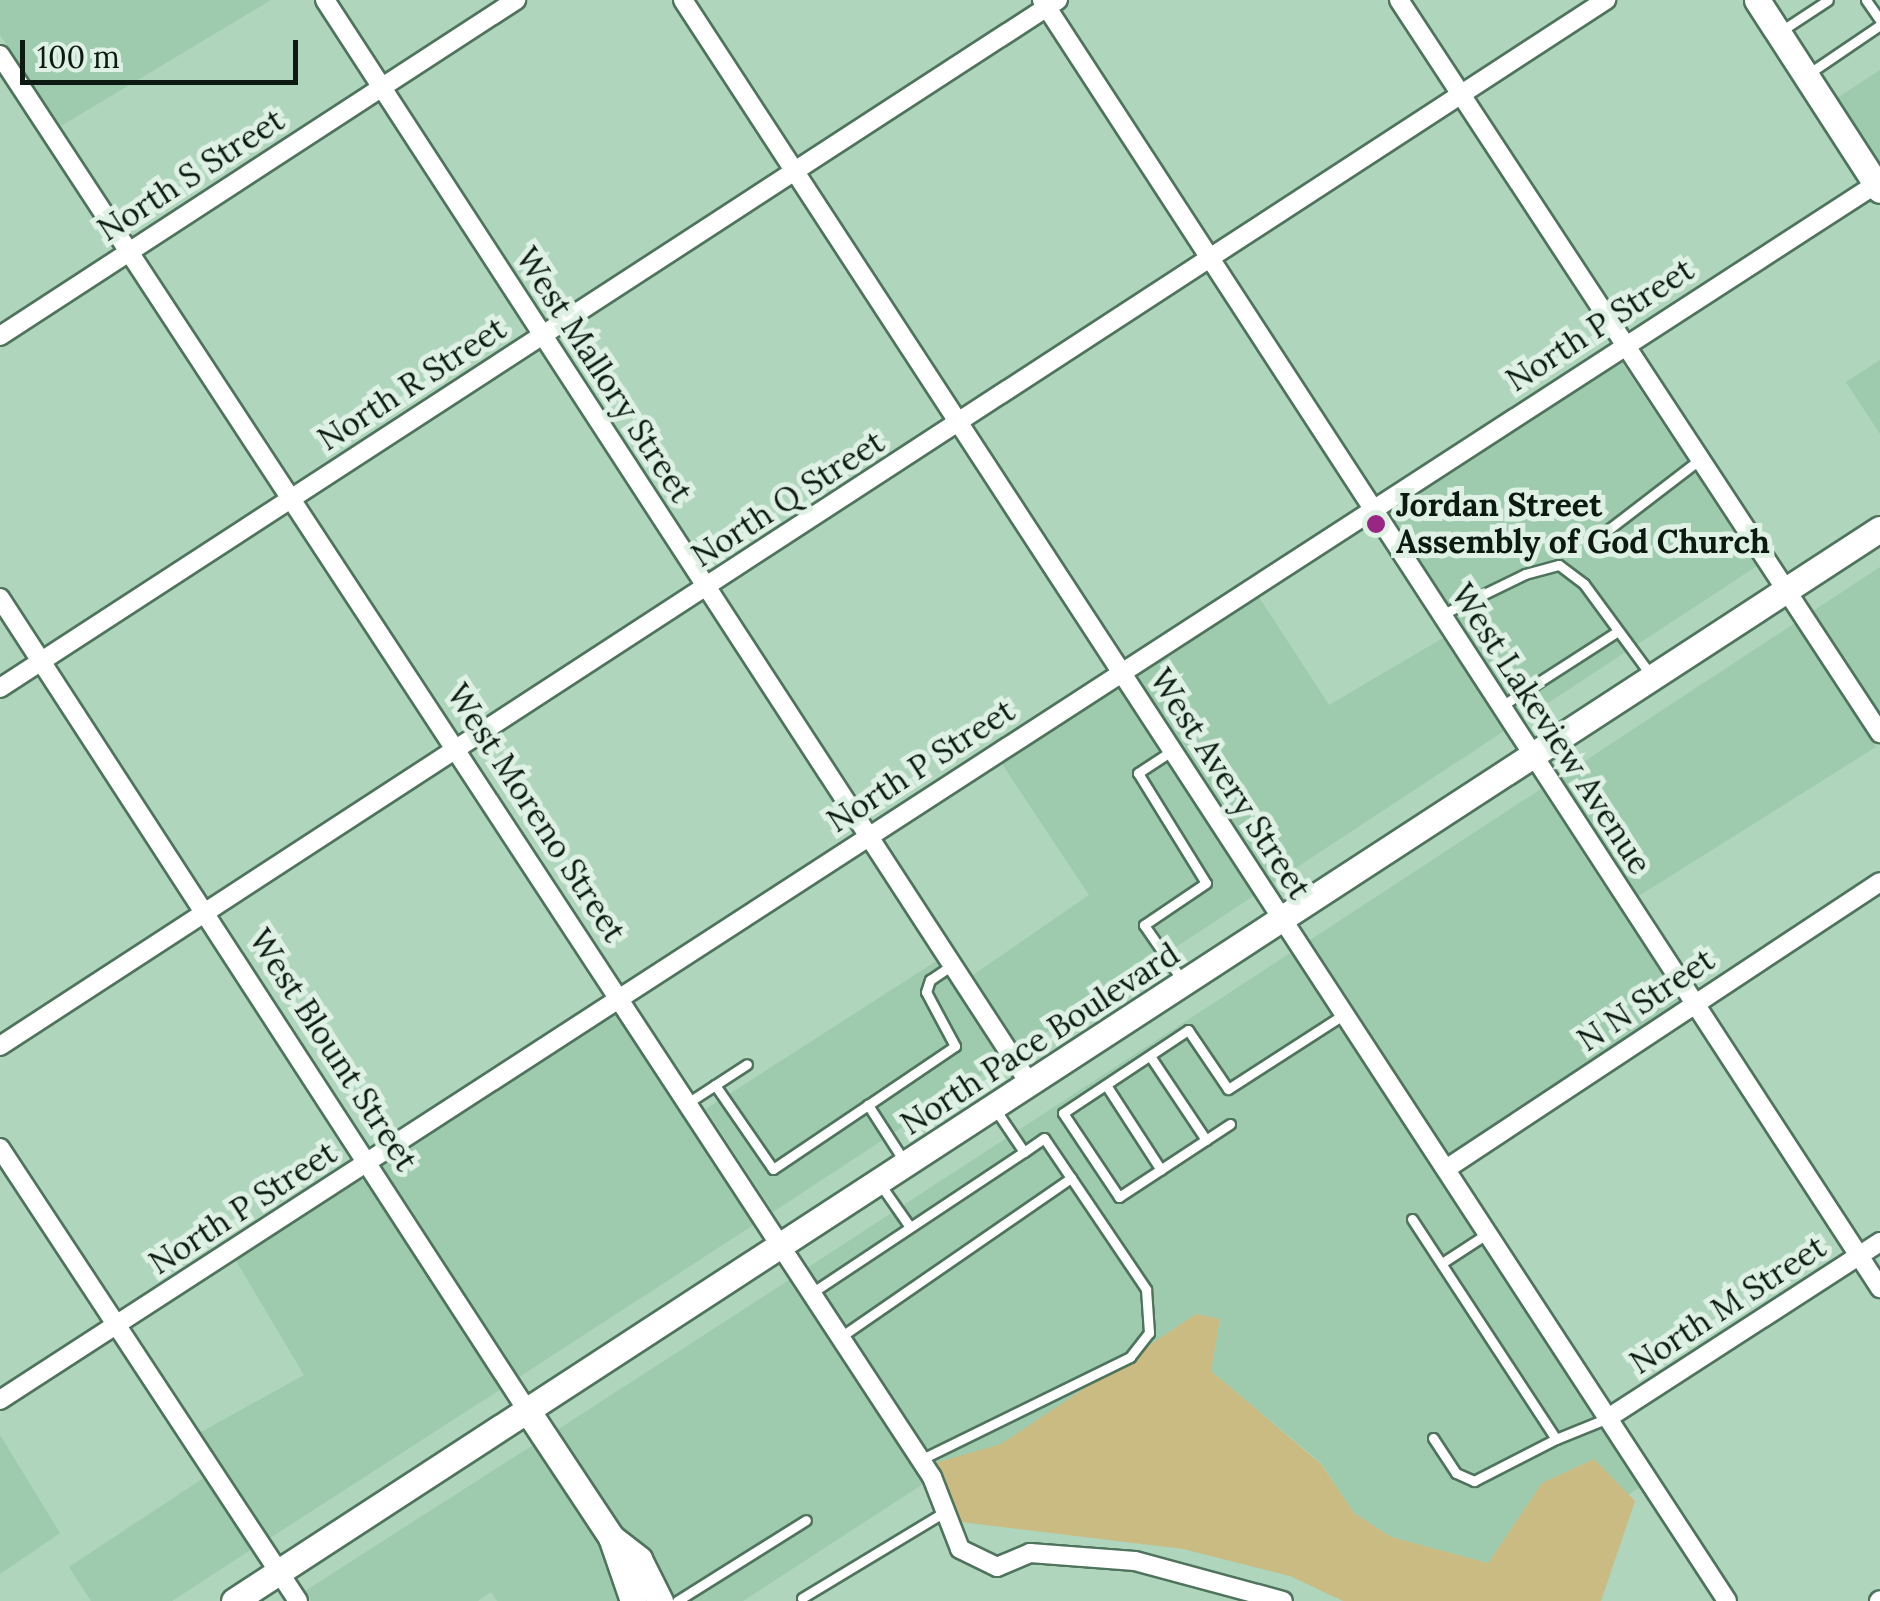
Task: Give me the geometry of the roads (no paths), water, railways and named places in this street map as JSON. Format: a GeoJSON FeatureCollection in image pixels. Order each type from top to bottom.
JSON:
{"type":"FeatureCollection","features":[{"type":"Feature","properties":{"kind":"main road"},"geometry":{"type":"LineString","coordinates":[[1757,0],[1878,187]]}},
{"type":"Feature","properties":{"kind":"main road","name":"North Pace Boulevard"},"geometry":{"type":"LineString","coordinates":[[234,1601],[1029,1083],[1186,985],[1880,529]]}},
{"type":"Feature","properties":{"kind":"main road","name":"West Blount Street"},"geometry":{"type":"LineString","coordinates":[[527,1410],[610,1537],[634,1601]]}},
{"type":"Feature","properties":{"kind":"main road","name":"West Blount Street"},"geometry":{"type":"LineString","coordinates":[[610,1537],[638,1559],[660,1601]]}},
{"type":"Feature","properties":{"kind":"street","name":"West Mallory Street"},"geometry":{"type":"LineString","coordinates":[[325,0],[1029,1083]]}},
{"type":"Feature","properties":{"kind":"street","name":"North S Street"},"geometry":{"type":"LineString","coordinates":[[0,336],[516,0]]}},
{"type":"Feature","properties":{"kind":"street","name":"West Avery Street"},"geometry":{"type":"LineString","coordinates":[[683,0],[1727,1601]]}},
{"type":"Feature","properties":{"kind":"street"},"geometry":{"type":"LineString","coordinates":[[1399,0],[1880,733]]}},
{"type":"Feature","properties":{"kind":"street","name":"North Q Street"},"geometry":{"type":"LineString","coordinates":[[0,1046],[1606,0]]}},
{"type":"Feature","properties":{"kind":"street","name":"North R Street"},"geometry":{"type":"LineString","coordinates":[[0,688],[1049,2]]}},
{"type":"Feature","properties":{"kind":"street","name":"West Lakeview Avenue"},"geometry":{"type":"LineString","coordinates":[[1049,2],[1210,261],[1880,1288]]}},
{"type":"Feature","properties":{"kind":"street","name":"West Moreno Street"},"geometry":{"type":"LineString","coordinates":[[0,54],[459,748],[920,1460],[970,1560],[996,1567],[1030,1552],[1168,1568],[1283,1601]]}},
{"type":"Feature","properties":{"kind":"street","name":"North P Street"},"geometry":{"type":"LineString","coordinates":[[0,1400],[1372,508],[1878,187]]}},
{"type":"Feature","properties":{"kind":"street","name":"West Blount Street"},"geometry":{"type":"LineString","coordinates":[[0,598],[527,1410]]}},
{"type":"Feature","properties":{"kind":"street","name":"N N Street"},"geometry":{"type":"LineString","coordinates":[[1446,1169],[1880,882]]}},
{"type":"Feature","properties":{"kind":"street"},"geometry":{"type":"LineString","coordinates":[[0,1148],[298,1601]]}},
{"type":"Feature","properties":{"kind":"street","name":"North M Street"},"geometry":{"type":"LineString","coordinates":[[1608,1418],[1880,1242]]}},
{"type":"Feature","properties":{"kind":"lane"},"geometry":{"type":"LineString","coordinates":[[1778,32],[1828,0]]}},
{"type":"Feature","properties":{"kind":"lane"},"geometry":{"type":"LineString","coordinates":[[1806,74],[1880,22],[1866,0]]}},
{"type":"Feature","properties":{"kind":"lane"},"geometry":{"type":"LineString","coordinates":[[1600,536],[1700,460]]}},
{"type":"Feature","properties":{"kind":"lane"},"geometry":{"type":"LineString","coordinates":[[1441,614],[1525,574],[1559,565],[1584,584],[1652,677]]}},
{"type":"Feature","properties":{"kind":"lane"},"geometry":{"type":"LineString","coordinates":[[1500,707],[1618,631]]}},
{"type":"Feature","properties":{"kind":"lane"},"geometry":{"type":"LineString","coordinates":[[1172,750],[1138,773],[1206,883],[1144,924],[1186,985]]}},
{"type":"Feature","properties":{"kind":"lane"},"geometry":{"type":"LineString","coordinates":[[715,1085],[773,1168],[955,1046],[926,992],[930,980],[954,964]]}},
{"type":"Feature","properties":{"kind":"lane"},"geometry":{"type":"LineString","coordinates":[[1230,1124],[1120,1197],[1064,1113],[1188,1030],[1228,1089],[1346,1014]]}},
{"type":"Feature","properties":{"kind":"lane"},"geometry":{"type":"LineString","coordinates":[[1150,1056],[1206,1140]]}},
{"type":"Feature","properties":{"kind":"lane"},"geometry":{"type":"LineString","coordinates":[[689,1102],[747,1064]]}},
{"type":"Feature","properties":{"kind":"lane"},"geometry":{"type":"LineString","coordinates":[[1106,1085],[1161,1170]]}},
{"type":"Feature","properties":{"kind":"lane"},"geometry":{"type":"LineString","coordinates":[[868,1106],[906,1164]]}},
{"type":"Feature","properties":{"kind":"lane"},"geometry":{"type":"LineString","coordinates":[[994,1106],[1024,1152]]}},
{"type":"Feature","properties":{"kind":"lane"},"geometry":{"type":"LineString","coordinates":[[810,1294],[1044,1138],[1146,1289],[1149,1334],[1130,1357],[920,1460]]}},
{"type":"Feature","properties":{"kind":"lane"},"geometry":{"type":"LineString","coordinates":[[839,1338],[1071,1178]]}},
{"type":"Feature","properties":{"kind":"lane"},"geometry":{"type":"LineString","coordinates":[[878,1182],[910,1227]]}},
{"type":"Feature","properties":{"kind":"lane"},"geometry":{"type":"LineString","coordinates":[[1412,1219],[1556,1439]]}},
{"type":"Feature","properties":{"kind":"lane"},"geometry":{"type":"LineString","coordinates":[[1442,1263],[1488,1233]]}},
{"type":"Feature","properties":{"kind":"lane"},"geometry":{"type":"LineString","coordinates":[[1433,1438],[1456,1474],[1474,1481],[1556,1439],[1608,1418]]}},
{"type":"Feature","properties":{"kind":"lane"},"geometry":{"type":"LineString","coordinates":[[802,1598],[946,1511]]}},
{"type":"Feature","properties":{"kind":"lane"},"geometry":{"type":"LineString","coordinates":[[677,1601],[806,1520]]}},
{"type":"Feature","properties":{"kind":"place","name":"Jordan Street Assembly of God Church"},"geometry":{"type":"Point","coordinates":[1376,524]}}]}
